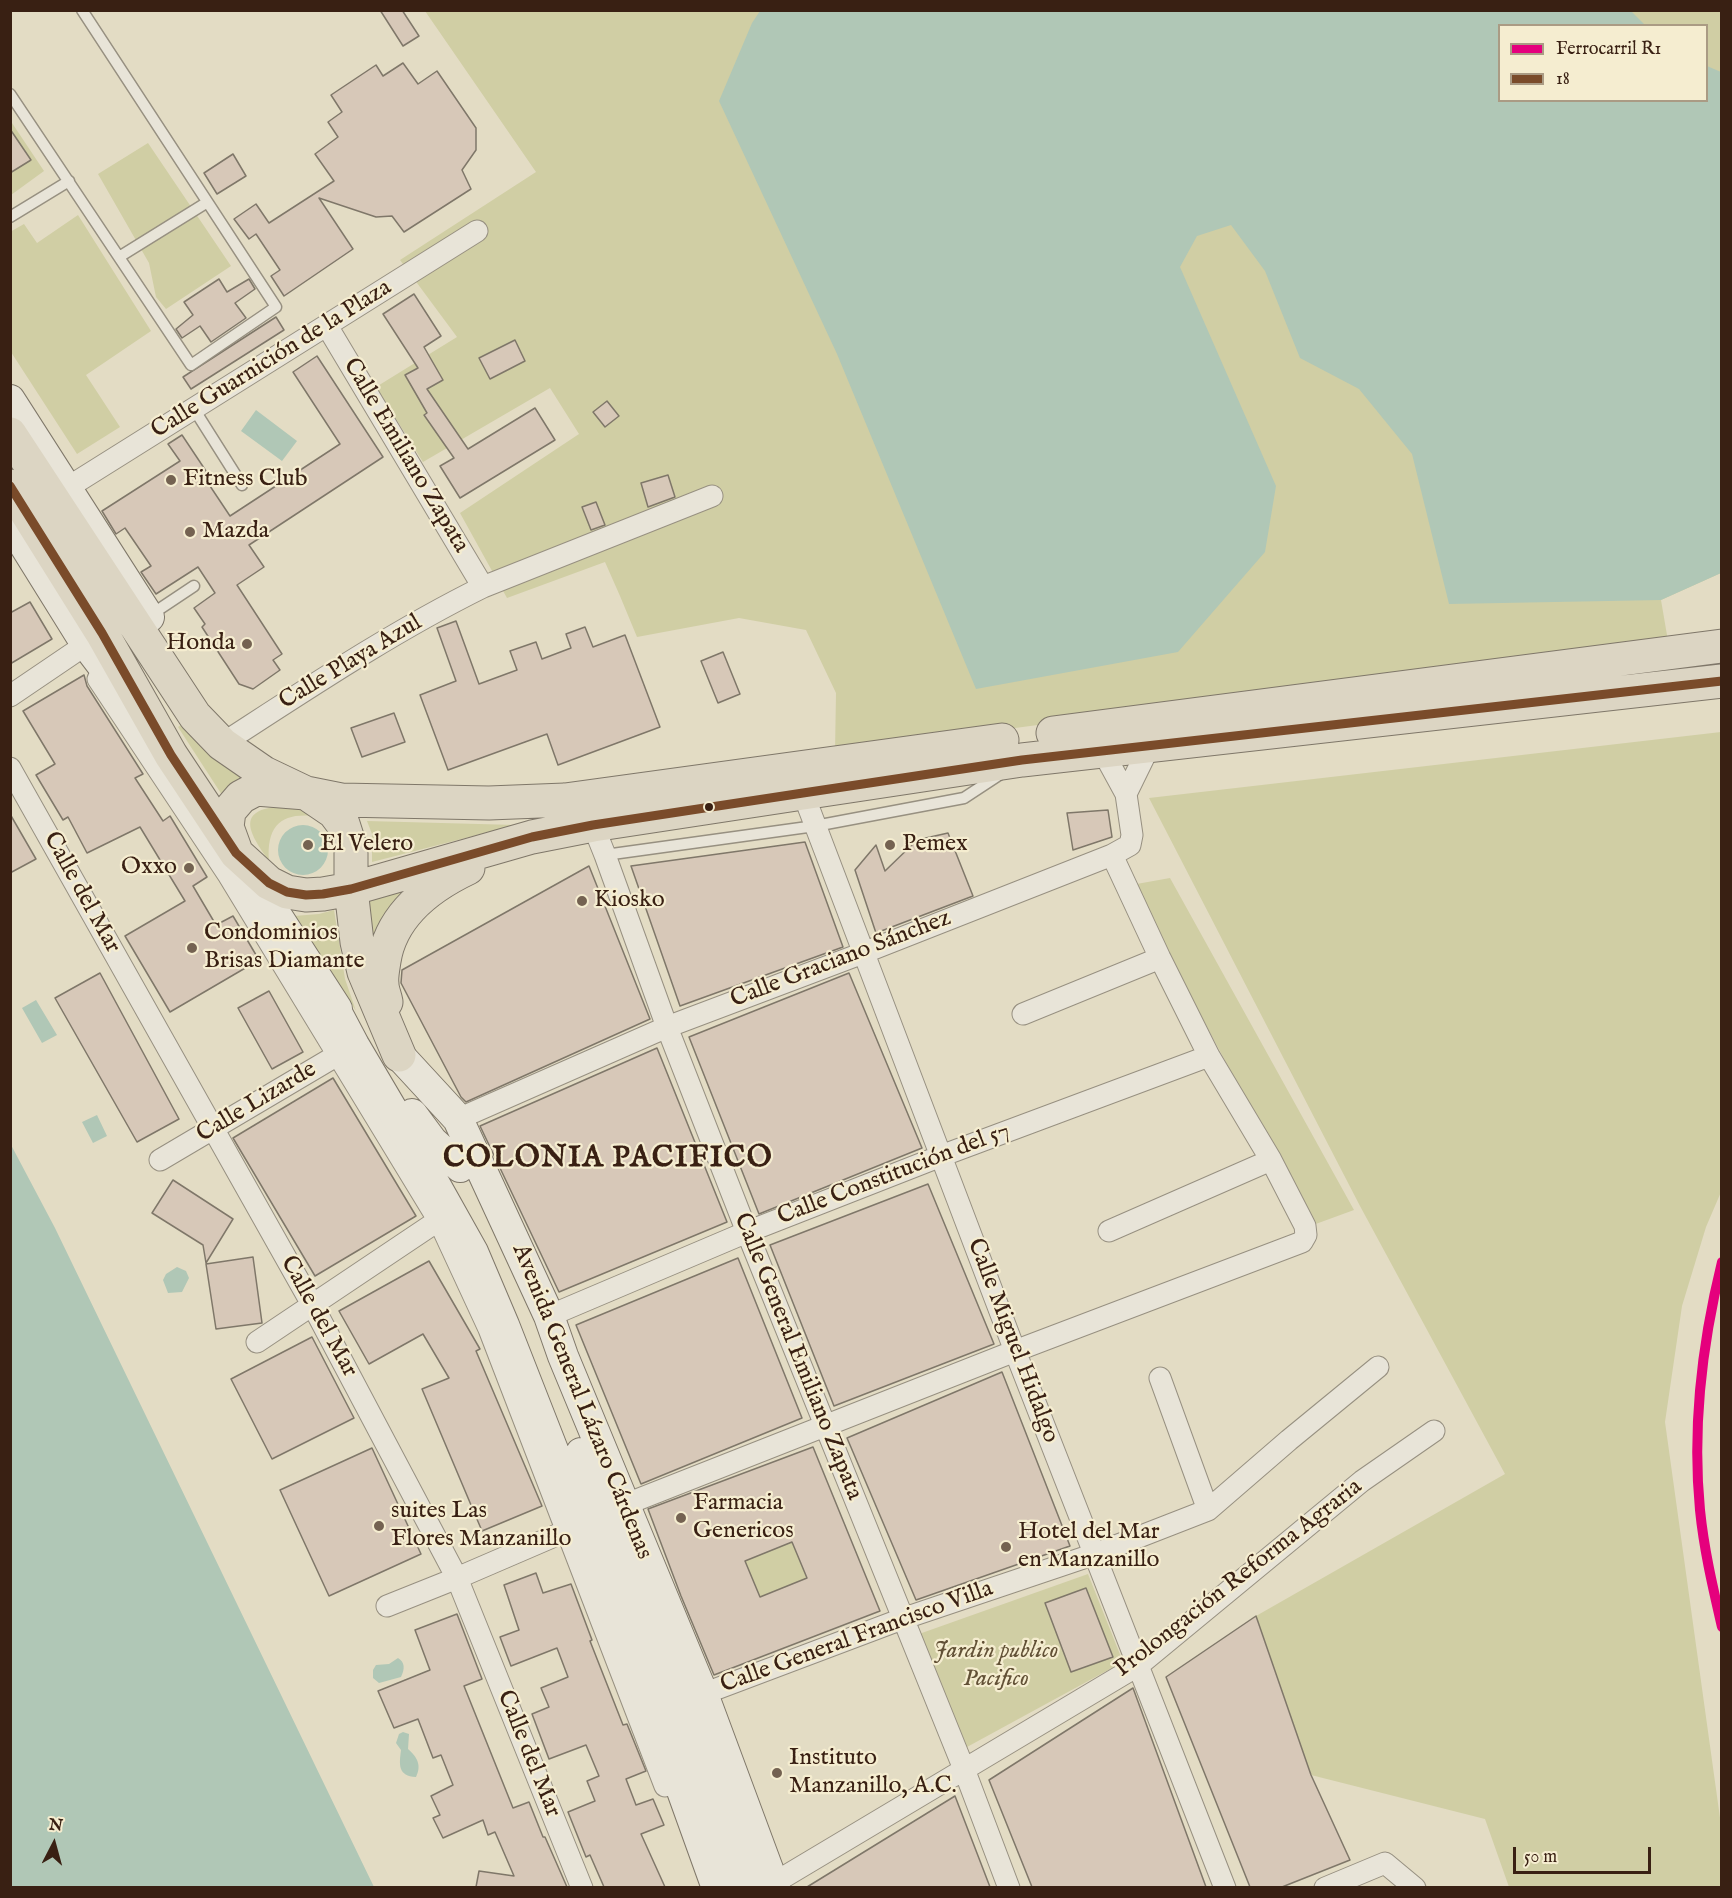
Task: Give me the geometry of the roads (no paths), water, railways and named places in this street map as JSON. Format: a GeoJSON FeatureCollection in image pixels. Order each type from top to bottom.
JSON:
{"type":"FeatureCollection","features":[{"type":"Feature","properties":{"kind":"main road"},"geometry":{"type":"LineString","coordinates":[[10,434],[195,716],[264,773],[306,793],[334,812],[343,824],[351,849],[351,889],[357,942],[364,972],[399,1055]]}},
{"type":"Feature","properties":{"kind":"main road"},"geometry":{"type":"LineString","coordinates":[[10,486],[89,642],[171,755],[236,853],[269,883],[287,892],[306,896],[351,889],[532,837],[593,825],[803,793],[1102,750],[1149,747],[1722,681]]}},
{"type":"Feature","properties":{"kind":"main road"},"geometry":{"type":"LineString","coordinates":[[236,853],[227,827],[230,811],[241,797],[256,789],[306,793],[341,800],[489,803],[565,800],[1721,645]]}},
{"type":"Feature","properties":{"kind":"main road"},"geometry":{"type":"LineString","coordinates":[[399,1055],[381,983],[387,946],[396,924],[410,906],[433,887],[462,870],[532,837]]}},
{"type":"Feature","properties":{"kind":"street","name":"Calle Guarnición de la Plaza"},"geometry":{"type":"LineString","coordinates":[[67,488],[477,231]]}},
{"type":"Feature","properties":{"kind":"street","name":"Calle Emiliano Zapata"},"geometry":{"type":"LineString","coordinates":[[327,326],[483,587]]}},
{"type":"Feature","properties":{"kind":"street"},"geometry":{"type":"LineString","coordinates":[[10,400],[149,616],[226,741]]}},
{"type":"Feature","properties":{"kind":"street","name":"Calle Playa Azul"},"geometry":{"type":"LineString","coordinates":[[226,741],[386,639],[483,587],[712,496]]}},
{"type":"Feature","properties":{"kind":"street"},"geometry":{"type":"LineString","coordinates":[[10,522],[89,642],[229,876],[346,1050]]}},
{"type":"Feature","properties":{"kind":"street"},"geometry":{"type":"LineString","coordinates":[[10,545],[89,642]]}},
{"type":"Feature","properties":{"kind":"street"},"geometry":{"type":"LineString","coordinates":[[10,696],[89,642]]}},
{"type":"Feature","properties":{"kind":"street"},"geometry":{"type":"LineString","coordinates":[[1126,794],[1149,747]]}},
{"type":"Feature","properties":{"kind":"street"},"geometry":{"type":"LineString","coordinates":[[1102,750],[1126,794]]}},
{"type":"Feature","properties":{"kind":"street","name":"Calle del Mar"},"geometry":{"type":"LineString","coordinates":[[10,768],[313,1306],[457,1578],[582,1887]]}},
{"type":"Feature","properties":{"kind":"street","name":"Calle Miguel Hidalgo"},"geometry":{"type":"LineString","coordinates":[[803,793],[1015,1351],[1225,1887]]}},
{"type":"Feature","properties":{"kind":"street","name":"Calle Graciano Sánchez"},"geometry":{"type":"LineString","coordinates":[[458,1119],[667,1027],[1112,855],[1130,845],[1126,794]]}},
{"type":"Feature","properties":{"kind":"street","name":"Calle General Emiliano Zapata"},"geometry":{"type":"LineString","coordinates":[[593,825],[606,855],[667,1027],[747,1232],[964,1769],[1009,1887]]}},
{"type":"Feature","properties":{"kind":"street","name":"Avenida General Lázaro Cárdenas"},"geometry":{"type":"LineString","coordinates":[[236,853],[326,992],[432,1141],[460,1167]]}},
{"type":"Feature","properties":{"kind":"street"},"geometry":{"type":"LineString","coordinates":[[624,1505],[824,1425],[1302,1242],[1306,1235],[1305,1226],[1271,1160],[1209,1056],[1112,855]]}},
{"type":"Feature","properties":{"kind":"street"},"geometry":{"type":"LineString","coordinates":[[1023,1014],[1160,958]]}},
{"type":"Feature","properties":{"kind":"street","name":"Avenida General Lázaro Cárdenas"},"geometry":{"type":"LineString","coordinates":[[326,992],[346,1050],[445,1217],[473,1252],[504,1325],[575,1527],[654,1713],[717,1887]]}},
{"type":"Feature","properties":{"kind":"street","name":"Calle Lizarde"},"geometry":{"type":"LineString","coordinates":[[160,1160],[346,1050]]}},
{"type":"Feature","properties":{"kind":"street","name":"Avenida General Lázaro Cárdenas"},"geometry":{"type":"LineString","coordinates":[[399,1055],[458,1119],[549,1316],[563,1356],[703,1694],[764,1886]]}},
{"type":"Feature","properties":{"kind":"street","name":"Avenida General Lázaro Cárdenas"},"geometry":{"type":"LineString","coordinates":[[399,1055],[460,1167],[507,1266],[604,1513],[764,1886]]}},
{"type":"Feature","properties":{"kind":"street","name":"Calle Constitución del 57"},"geometry":{"type":"LineString","coordinates":[[549,1316],[747,1232],[941,1156],[1209,1056]]}},
{"type":"Feature","properties":{"kind":"street"},"geometry":{"type":"LineString","coordinates":[[1109,1232],[1271,1160]]}},
{"type":"Feature","properties":{"kind":"street"},"geometry":{"type":"LineString","coordinates":[[256,1342],[445,1217]]}},
{"type":"Feature","properties":{"kind":"street","name":"Calle General Francisco Villa"},"geometry":{"type":"LineString","coordinates":[[703,1694],[902,1619],[1095,1554],[1208,1510],[1378,1367]]}},
{"type":"Feature","properties":{"kind":"street"},"geometry":{"type":"LineString","coordinates":[[1160,1378],[1208,1510]]}},
{"type":"Feature","properties":{"kind":"street","name":"Prolongación Reforma Agraria"},"geometry":{"type":"LineString","coordinates":[[764,1886],[1139,1665],[1362,1481],[1434,1431]]}},
{"type":"Feature","properties":{"kind":"street"},"geometry":{"type":"LineString","coordinates":[[387,1606],[575,1527],[703,1887]]}},
{"type":"Feature","properties":{"kind":"street"},"geometry":{"type":"LineString","coordinates":[[1325,1887],[1385,1863],[1415,1887]]}},
{"type":"Feature","properties":{"kind":"lane"},"geometry":{"type":"LineString","coordinates":[[10,94],[191,365],[276,307],[82,10]]}},
{"type":"Feature","properties":{"kind":"lane"},"geometry":{"type":"LineString","coordinates":[[10,217],[69,181]]}},
{"type":"Feature","properties":{"kind":"lane"},"geometry":{"type":"LineString","coordinates":[[119,257],[206,202]]}},
{"type":"Feature","properties":{"kind":"lane"},"geometry":{"type":"LineString","coordinates":[[194,409],[242,485]]}},
{"type":"Feature","properties":{"kind":"lane"},"geometry":{"type":"LineString","coordinates":[[149,616],[194,586]]}},
{"type":"Feature","properties":{"kind":"lane"},"geometry":{"type":"LineString","coordinates":[[606,855],[815,826],[964,798],[1022,760]]}},
{"type":"Feature","properties":{"kind":"rail line","name":"R1"},"geometry":{"type":"LineString","coordinates":[[1722,1262],[1704,1354],[1697,1448],[1702,1525],[1722,1627]]}},
{"type":"Feature","properties":{"kind":"place","name":"Fitness Club"},"geometry":{"type":"Point","coordinates":[171,480]}},
{"type":"Feature","properties":{"kind":"place","name":"Mazda"},"geometry":{"type":"Point","coordinates":[190,532]}},
{"type":"Feature","properties":{"kind":"place","name":"Honda"},"geometry":{"type":"Point","coordinates":[247,644]}},
{"type":"Feature","properties":{"kind":"place","name":"El Velero"},"geometry":{"type":"Point","coordinates":[308,845]}},
{"type":"Feature","properties":{"kind":"place","name":"Pemex"},"geometry":{"type":"Point","coordinates":[890,845]}},
{"type":"Feature","properties":{"kind":"place","name":"Oxxo"},"geometry":{"type":"Point","coordinates":[189,868]}},
{"type":"Feature","properties":{"kind":"place","name":"Kiosko"},"geometry":{"type":"Point","coordinates":[582,901]}},
{"type":"Feature","properties":{"kind":"place","name":"Condominios Brisas Diamante"},"geometry":{"type":"Point","coordinates":[192,948]}},
{"type":"Feature","properties":{"kind":"place","name":"Farmacia Genericos"},"geometry":{"type":"Point","coordinates":[681,1518]}},
{"type":"Feature","properties":{"kind":"place","name":"suites Las Flores Manzanillo"},"geometry":{"type":"Point","coordinates":[379,1526]}},
{"type":"Feature","properties":{"kind":"place","name":"Hotel del Mar en Manzanillo"},"geometry":{"type":"Point","coordinates":[1006,1547]}},
{"type":"Feature","properties":{"kind":"place","name":"Instituto Manzanillo, A.C."},"geometry":{"type":"Point","coordinates":[777,1773]}},
{"type":"Feature","properties":{"kind":"district","name":"COLONIA PACIFICO"},"geometry":{"type":"Point","coordinates":[608,1160]}},
{"type":"Feature","properties":{"kind":"park label","name":"Jardin publico Pacifico"},"geometry":{"type":"Point","coordinates":[996,1666]}}]}
